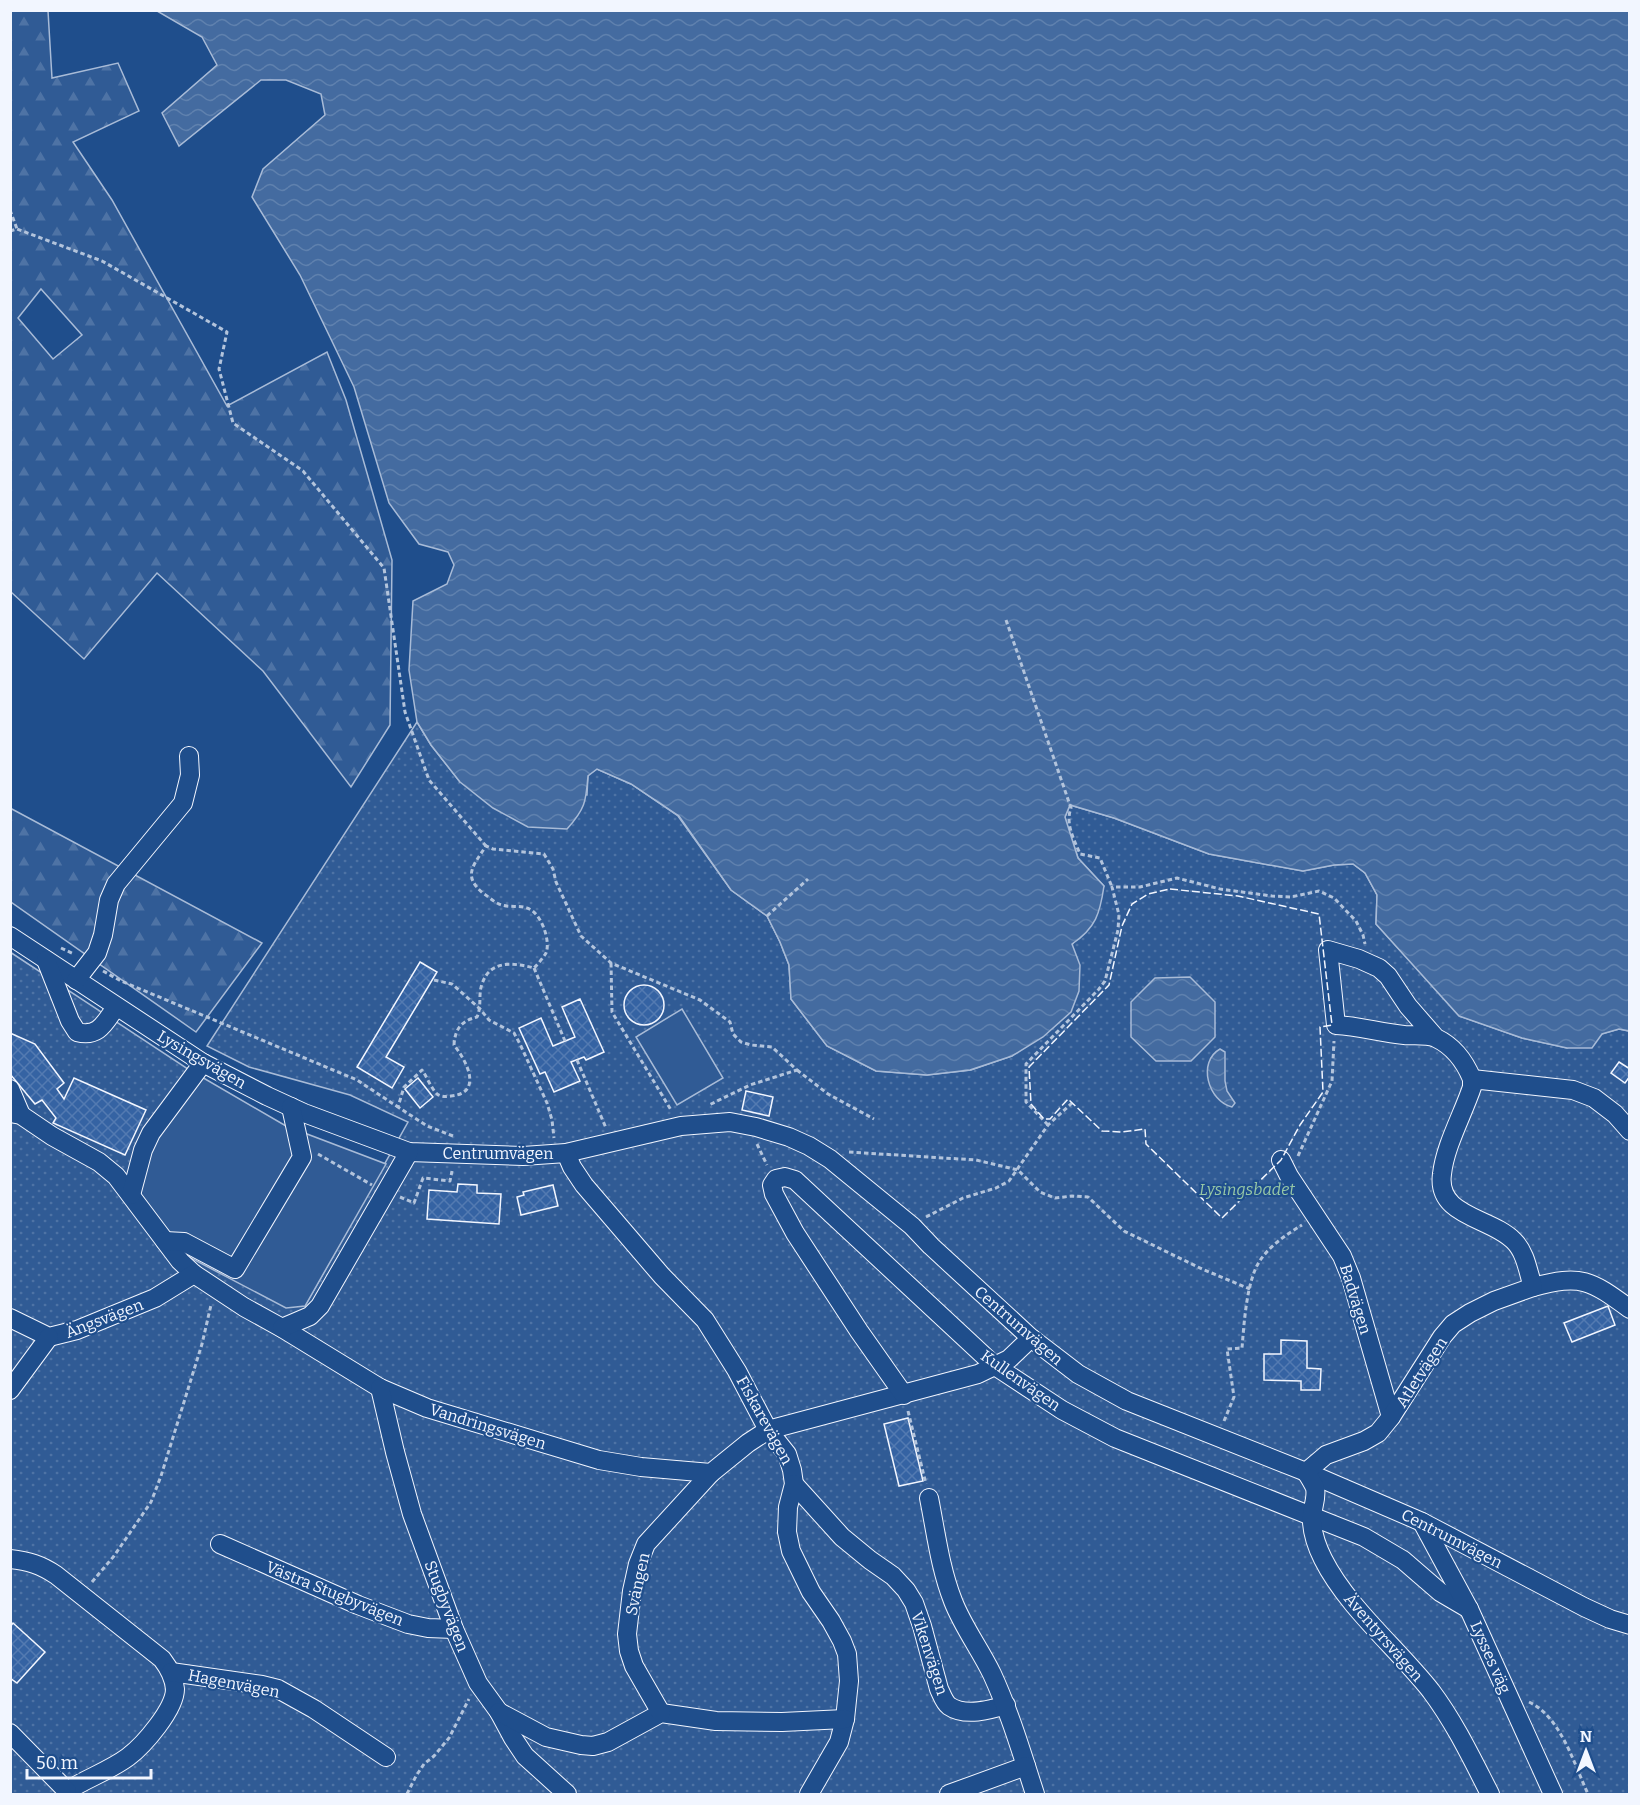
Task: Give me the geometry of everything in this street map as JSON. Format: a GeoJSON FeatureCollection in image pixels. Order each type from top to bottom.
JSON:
{"type":"FeatureCollection","features":[{"type":"Feature","properties":{"kind":"street"},"geometry":{"type":"LineString","coordinates":[[76,980],[97,953],[103,935],[109,900],[116,884],[183,803],[190,775],[189,756]]}},
{"type":"Feature","properties":{"kind":"street","name":"Lysingsvägen"},"geometry":{"type":"LineString","coordinates":[[10,936],[203,1063],[291,1107],[409,1152]]}},
{"type":"Feature","properties":{"kind":"street"},"geometry":{"type":"LineString","coordinates":[[1435,1037],[1402,1035],[1356,1026],[1336,1025],[1328,950],[1379,968],[1388,976],[1408,1006],[1435,1037],[1460,1057],[1467,1066],[1472,1079],[1472,1087],[1453,1136],[1442,1174],[1442,1186],[1449,1203],[1461,1212],[1505,1232],[1516,1243],[1523,1255],[1533,1287]]}},
{"type":"Feature","properties":{"kind":"street"},"geometry":{"type":"LineString","coordinates":[[46,960],[77,1032],[85,1034],[98,1031],[116,1007]]}},
{"type":"Feature","properties":{"kind":"street"},"geometry":{"type":"LineString","coordinates":[[131,1195],[143,1150],[151,1133],[203,1063]]}},
{"type":"Feature","properties":{"kind":"street"},"geometry":{"type":"LineString","coordinates":[[1472,1079],[1574,1089],[1594,1098],[1615,1114],[1629,1131]]}},
{"type":"Feature","properties":{"kind":"street"},"geometry":{"type":"LineString","coordinates":[[10,1089],[16,1114]]}},
{"type":"Feature","properties":{"kind":"street"},"geometry":{"type":"LineString","coordinates":[[165,1241],[184,1242],[235,1269],[302,1157],[291,1107]]}},
{"type":"Feature","properties":{"kind":"street","name":"Vandringsvägen"},"geometry":{"type":"LineString","coordinates":[[16,1114],[99,1162],[116,1176],[180,1261],[194,1274],[244,1307],[380,1388],[426,1408],[599,1460],[641,1467],[711,1473]]}},
{"type":"Feature","properties":{"kind":"street","name":"Centrumvägen"},"geometry":{"type":"LineString","coordinates":[[409,1152],[523,1156],[561,1153],[681,1126],[730,1122],[789,1137],[830,1159],[912,1226],[1030,1338],[1078,1374],[1100,1387],[1126,1401],[1306,1472],[1422,1522],[1584,1607],[1629,1625]]}},
{"type":"Feature","properties":{"kind":"street"},"geometry":{"type":"LineString","coordinates":[[282,1328],[310,1316],[320,1306],[409,1152]]}},
{"type":"Feature","properties":{"kind":"street","name":"Fiskarevägen"},"geometry":{"type":"LineString","coordinates":[[561,1153],[584,1185],[662,1276],[705,1320],[738,1371],[768,1430],[787,1454],[794,1484],[787,1515],[787,1532],[791,1551],[811,1592],[842,1641],[847,1654],[849,1681],[845,1719],[839,1742],[809,1794]]}},
{"type":"Feature","properties":{"kind":"street","name":"Badvägen"},"geometry":{"type":"LineString","coordinates":[[1285,1168],[1342,1256],[1351,1278],[1391,1417]]}},
{"type":"Feature","properties":{"kind":"street","name":"Kullenvägen"},"geometry":{"type":"LineString","coordinates":[[904,1395],[795,1233],[774,1194],[772,1185],[776,1179],[785,1177],[795,1180],[995,1366],[1062,1410],[1115,1438],[1364,1537],[1403,1560],[1440,1592],[1469,1610]]}},
{"type":"Feature","properties":{"kind":"street","name":"Ängsvägen"},"geometry":{"type":"LineString","coordinates":[[10,1318],[49,1337],[77,1330],[155,1298],[194,1274]]}},
{"type":"Feature","properties":{"kind":"street","name":"Atletvägen"},"geometry":{"type":"LineString","coordinates":[[1306,1472],[1326,1455],[1364,1441],[1378,1433],[1391,1417],[1442,1337],[1453,1324],[1470,1313],[1494,1301],[1533,1287],[1555,1281],[1570,1280],[1587,1282],[1605,1290],[1629,1310]]}},
{"type":"Feature","properties":{"kind":"street"},"geometry":{"type":"LineString","coordinates":[[10,1390],[49,1337]]}},
{"type":"Feature","properties":{"kind":"street"},"geometry":{"type":"LineString","coordinates":[[711,1473],[768,1430],[978,1374],[1009,1359],[1030,1338]]}},
{"type":"Feature","properties":{"kind":"street","name":"Stugbyvägen"},"geometry":{"type":"LineString","coordinates":[[380,1388],[412,1514],[454,1629],[478,1683],[499,1712],[525,1756],[567,1794]]}},
{"type":"Feature","properties":{"kind":"street","name":"Äventyrsvägen"},"geometry":{"type":"LineString","coordinates":[[1306,1472],[1315,1489],[1312,1516],[1315,1539],[1323,1560],[1350,1599],[1430,1690],[1460,1734],[1490,1794]]}},
{"type":"Feature","properties":{"kind":"street","name":"Svängen"},"geometry":{"type":"LineString","coordinates":[[661,1713],[628,1651],[627,1634],[632,1591],[638,1564],[646,1544],[711,1473]]}},
{"type":"Feature","properties":{"kind":"street","name":"Vikenvägen"},"geometry":{"type":"LineString","coordinates":[[794,1484],[842,1537],[892,1576],[906,1590],[914,1603],[922,1626],[939,1689],[949,1706],[972,1712],[986,1711],[1006,1705]]}},
{"type":"Feature","properties":{"kind":"street"},"geometry":{"type":"LineString","coordinates":[[929,1498],[943,1571],[954,1604],[1006,1705],[1035,1794]]}},
{"type":"Feature","properties":{"kind":"street","name":"Lysses väg"},"geometry":{"type":"LineString","coordinates":[[1422,1522],[1469,1610],[1553,1794]]}},
{"type":"Feature","properties":{"kind":"street","name":"Västra Stugbyvägen"},"geometry":{"type":"LineString","coordinates":[[220,1544],[358,1605],[408,1624],[428,1628],[454,1629]]}},
{"type":"Feature","properties":{"kind":"street","name":"Hagenvägen"},"geometry":{"type":"LineString","coordinates":[[10,1559],[40,1565],[82,1595],[162,1659],[171,1672],[175,1686],[174,1696],[154,1731],[140,1746],[128,1757],[81,1782],[66,1793]]}},
{"type":"Feature","properties":{"kind":"street","name":"Hagenvägen"},"geometry":{"type":"LineString","coordinates":[[171,1672],[278,1689],[314,1709],[386,1757]]}},
{"type":"Feature","properties":{"kind":"street"},"geometry":{"type":"LineString","coordinates":[[499,1712],[546,1737],[593,1746],[608,1742],[661,1713],[716,1721],[782,1722],[845,1719]]}},
{"type":"Feature","properties":{"kind":"street"},"geometry":{"type":"LineString","coordinates":[[10,1733],[66,1793]]}},
{"type":"Feature","properties":{"kind":"street"},"geometry":{"type":"LineString","coordinates":[[949,1794],[1026,1766]]}},
{"type":"Feature","properties":{"kind":"path"},"geometry":{"type":"LineString","coordinates":[[10,210],[17,230]]}},
{"type":"Feature","properties":{"kind":"path"},"geometry":{"type":"LineString","coordinates":[[10,231],[17,230],[102,261],[227,332],[219,369],[233,423],[303,471],[384,568],[405,712],[429,780],[486,846],[493,849],[544,854],[553,869],[556,882],[581,936],[611,963],[700,1000],[730,1022],[733,1034],[741,1042],[772,1047],[828,1094],[874,1119]]}},
{"type":"Feature","properties":{"kind":"path"},"geometry":{"type":"LineString","coordinates":[[1006,620],[1071,808],[1068,816],[1069,825],[1080,854],[1100,858],[1112,887],[1119,915],[1118,930],[1105,981],[1026,1064],[1026,1102],[1048,1125]]}},
{"type":"Feature","properties":{"kind":"path"},"geometry":{"type":"LineString","coordinates":[[486,846],[474,863],[471,873],[474,886],[498,904],[528,908],[543,924],[547,940],[546,952],[534,968]]}},
{"type":"Feature","properties":{"kind":"path"},"geometry":{"type":"LineString","coordinates":[[1112,887],[1140,887],[1176,878],[1220,889],[1272,896],[1291,897],[1319,891],[1334,898],[1356,921],[1363,935],[1369,964]]}},
{"type":"Feature","properties":{"kind":"path"},"geometry":{"type":"LineString","coordinates":[[767,916],[808,879]]}},
{"type":"Feature","properties":{"kind":"path"},"geometry":{"type":"LineString","coordinates":[[60,947],[131,985],[357,1080],[426,1126],[453,1136]]}},
{"type":"Feature","properties":{"kind":"path"},"geometry":{"type":"LineString","coordinates":[[398,1107],[404,1087],[422,1070],[437,1094],[442,1097],[455,1096],[468,1087],[469,1070],[454,1045],[454,1037],[460,1024],[477,1017],[482,984],[489,973],[500,965],[509,963],[534,968]]}},
{"type":"Feature","properties":{"kind":"path"},"geometry":{"type":"LineString","coordinates":[[611,963],[612,1012],[681,1126]]}},
{"type":"Feature","properties":{"kind":"path"},"geometry":{"type":"LineString","coordinates":[[534,968],[565,1041]]}},
{"type":"Feature","properties":{"kind":"path"},"geometry":{"type":"LineString","coordinates":[[434,980],[452,984],[489,1020],[513,1033],[547,1103],[561,1153]]}},
{"type":"Feature","properties":{"kind":"path"},"geometry":{"type":"LineString","coordinates":[[1285,1168],[1332,1082],[1336,1025]]}},
{"type":"Feature","properties":{"kind":"path"},"geometry":{"type":"LineString","coordinates":[[577,1060],[608,1132]]}},
{"type":"Feature","properties":{"kind":"path"},"geometry":{"type":"LineString","coordinates":[[703,1108],[750,1085],[797,1070]]}},
{"type":"Feature","properties":{"kind":"path"},"geometry":{"type":"LineString","coordinates":[[912,1226],[952,1202],[996,1188],[1009,1181],[1048,1125],[1072,1103]]}},
{"type":"Feature","properties":{"kind":"path"},"geometry":{"type":"LineString","coordinates":[[300,1144],[366,1182],[414,1203],[423,1178],[450,1181],[451,1171],[463,1171]]}},
{"type":"Feature","properties":{"kind":"path"},"geometry":{"type":"LineString","coordinates":[[841,1151],[976,1160],[1018,1170],[1040,1192],[1054,1198],[1088,1197],[1124,1231],[1202,1269],[1250,1289]]}},
{"type":"Feature","properties":{"kind":"path"},"geometry":{"type":"LineString","coordinates":[[1216,1438],[1234,1397],[1227,1350],[1242,1348],[1244,1322],[1255,1268],[1281,1238],[1316,1216]]}},
{"type":"Feature","properties":{"kind":"path"},"geometry":{"type":"LineString","coordinates":[[82,1595],[114,1556],[151,1502],[202,1344],[215,1287]]}},
{"type":"Feature","properties":{"kind":"path"},"geometry":{"type":"LineString","coordinates":[[904,1395],[929,1498]]}},
{"type":"Feature","properties":{"kind":"path"},"geometry":{"type":"LineString","coordinates":[[407,1794],[424,1764],[434,1756],[449,1737],[478,1683]]}},
{"type":"Feature","properties":{"kind":"path"},"geometry":{"type":"LineString","coordinates":[[1506,1690],[1538,1706],[1553,1720],[1588,1794]]}},
{"type":"Feature","properties":{"kind":"green space"},"geometry":{"type":"Polygon","coordinates":[[[10,11],[48,11],[52,78],[118,63],[139,111],[73,142],[112,200],[227,406],[327,352],[346,400],[392,560],[390,725],[351,787],[263,671],[157,573],[84,659],[11,592],[10,11]],[[41,289],[18,318],[53,359],[82,335],[41,289]]]}},
{"type":"Feature","properties":{"kind":"green space","name":"Lysingsbadet"},"geometry":{"type":"Polygon","coordinates":[[[417,722],[431,745],[460,782],[587,795],[588,775],[597,769],[631,784],[678,816],[731,890],[767,916],[789,965],[791,999],[827,1046],[876,1071],[927,1075],[971,1070],[1012,1056],[1104,886],[1078,858],[1065,817],[1070,805],[1114,818],[1209,854],[1303,871],[1353,864],[1365,873],[1377,895],[1376,924],[1460,1016],[1522,1038],[1567,1048],[1619,1029],[1629,1031],[1629,1794],[11,1794],[10,952],[188,1069],[305,1306],[408,1122],[350,1095],[249,1067],[207,1046],[417,722]]]}},
{"type":"Feature","properties":{"kind":"green space"},"geometry":{"type":"Polygon","coordinates":[[[10,808],[262,943],[196,1032],[11,902],[10,808]]]}},
{"type":"Feature","properties":{"kind":"shaded area"},"geometry":{"type":"Polygon","coordinates":[[[682,1009],[723,1078],[677,1105],[636,1037],[682,1009]]]}},
{"type":"Feature","properties":{"kind":"shaded area"},"geometry":{"type":"Polygon","coordinates":[[[188,1069],[286,1126],[386,1164],[305,1306],[286,1308],[187,1256],[128,1178],[188,1069]]]}},
{"type":"Feature","properties":{"kind":"water"},"geometry":{"type":"Polygon","coordinates":[[[157,11],[1629,11],[1629,1031],[1619,1029],[1602,1034],[1592,1048],[1567,1048],[1522,1038],[1459,1016],[1376,924],[1377,895],[1365,873],[1353,864],[1303,871],[1209,854],[1114,818],[1070,805],[1065,817],[1078,858],[1104,886],[1096,919],[1087,932],[1072,944],[1080,965],[1079,991],[1071,1012],[1043,1037],[1012,1056],[970,1070],[927,1075],[876,1071],[827,1046],[791,999],[789,965],[767,916],[731,890],[679,816],[631,784],[597,769],[588,776],[584,805],[567,829],[528,827],[493,808],[460,782],[431,745],[417,722],[409,670],[413,601],[447,584],[454,565],[448,552],[419,544],[389,503],[354,387],[300,275],[252,197],[263,169],[325,115],[321,94],[286,80],[261,80],[179,146],[162,113],[217,65],[202,37],[157,11]]]}},
{"type":"Feature","properties":{"kind":"water"},"geometry":{"type":"Polygon","coordinates":[[[1190,977],[1215,1002],[1215,1037],[1191,1061],[1156,1061],[1131,1037],[1131,1002],[1155,978],[1190,977]]]}},
{"type":"Feature","properties":{"kind":"water"},"geometry":{"type":"Polygon","coordinates":[[[1220,1049],[1225,1052],[1225,1081],[1227,1091],[1235,1103],[1232,1107],[1217,1097],[1208,1081],[1209,1063],[1220,1049]]]}},
{"type":"Feature","properties":{"kind":"building"},"geometry":{"type":"Polygon","coordinates":[[[420,962],[437,972],[386,1057],[404,1067],[392,1088],[357,1067],[420,962]]]}},
{"type":"Feature","properties":{"kind":"building"},"geometry":{"type":"Polygon","coordinates":[[[644,985],[652,986],[658,991],[663,997],[663,1013],[658,1019],[652,1024],[644,1025],[636,1024],[630,1019],[625,1013],[624,1005],[625,997],[630,991],[636,986],[644,985]]]}},
{"type":"Feature","properties":{"kind":"building"},"geometry":{"type":"Polygon","coordinates":[[[580,999],[604,1052],[586,1060],[584,1057],[571,1062],[580,1081],[554,1092],[545,1072],[540,1074],[519,1028],[541,1018],[553,1046],[575,1037],[562,1007],[580,999]]]}},
{"type":"Feature","properties":{"kind":"building"},"geometry":{"type":"Polygon","coordinates":[[[10,1033],[35,1044],[64,1083],[57,1089],[64,1099],[74,1078],[146,1110],[125,1155],[53,1123],[56,1118],[42,1100],[35,1104],[10,1074],[10,1033]]]}},
{"type":"Feature","properties":{"kind":"building"},"geometry":{"type":"Polygon","coordinates":[[[1619,1062],[1630,1069],[1630,1076],[1625,1083],[1611,1073],[1619,1062]]]}},
{"type":"Feature","properties":{"kind":"building"},"geometry":{"type":"Polygon","coordinates":[[[418,1078],[433,1097],[420,1108],[405,1089],[418,1078]]]}},
{"type":"Feature","properties":{"kind":"building"},"geometry":{"type":"Polygon","coordinates":[[[746,1091],[773,1097],[769,1116],[742,1110],[746,1091]]]}},
{"type":"Feature","properties":{"kind":"building"},"geometry":{"type":"Polygon","coordinates":[[[458,1184],[477,1185],[477,1193],[501,1194],[499,1224],[427,1219],[429,1190],[457,1192],[458,1184]]]}},
{"type":"Feature","properties":{"kind":"building"},"geometry":{"type":"Polygon","coordinates":[[[553,1185],[558,1206],[521,1215],[517,1197],[524,1195],[523,1192],[553,1185]]]}},
{"type":"Feature","properties":{"kind":"building"},"geometry":{"type":"Polygon","coordinates":[[[1608,1306],[1615,1325],[1572,1342],[1564,1323],[1608,1306]]]}},
{"type":"Feature","properties":{"kind":"building"},"geometry":{"type":"Polygon","coordinates":[[[1281,1340],[1307,1341],[1307,1368],[1321,1369],[1320,1390],[1301,1390],[1301,1381],[1264,1380],[1264,1354],[1281,1354],[1281,1340]]]}},
{"type":"Feature","properties":{"kind":"building"},"geometry":{"type":"Polygon","coordinates":[[[908,1418],[923,1481],[899,1486],[884,1424],[908,1418]]]}},
{"type":"Feature","properties":{"kind":"building"},"geometry":{"type":"Polygon","coordinates":[[[13,1623],[45,1652],[17,1683],[10,1678],[10,1627],[13,1623]]]}},
{"type":"Feature","properties":{"kind":"fence"},"geometry":{"type":"LineString","coordinates":[[1170,889],[1238,896],[1319,914],[1332,1025],[1320,1027],[1323,1092],[1300,1125],[1281,1160],[1222,1218],[1146,1144],[1145,1129],[1122,1132],[1102,1131],[1068,1099],[1050,1119],[1044,1119],[1031,1104],[1029,1067],[1109,985],[1122,926],[1132,904],[1148,894],[1170,889]]}}]}
